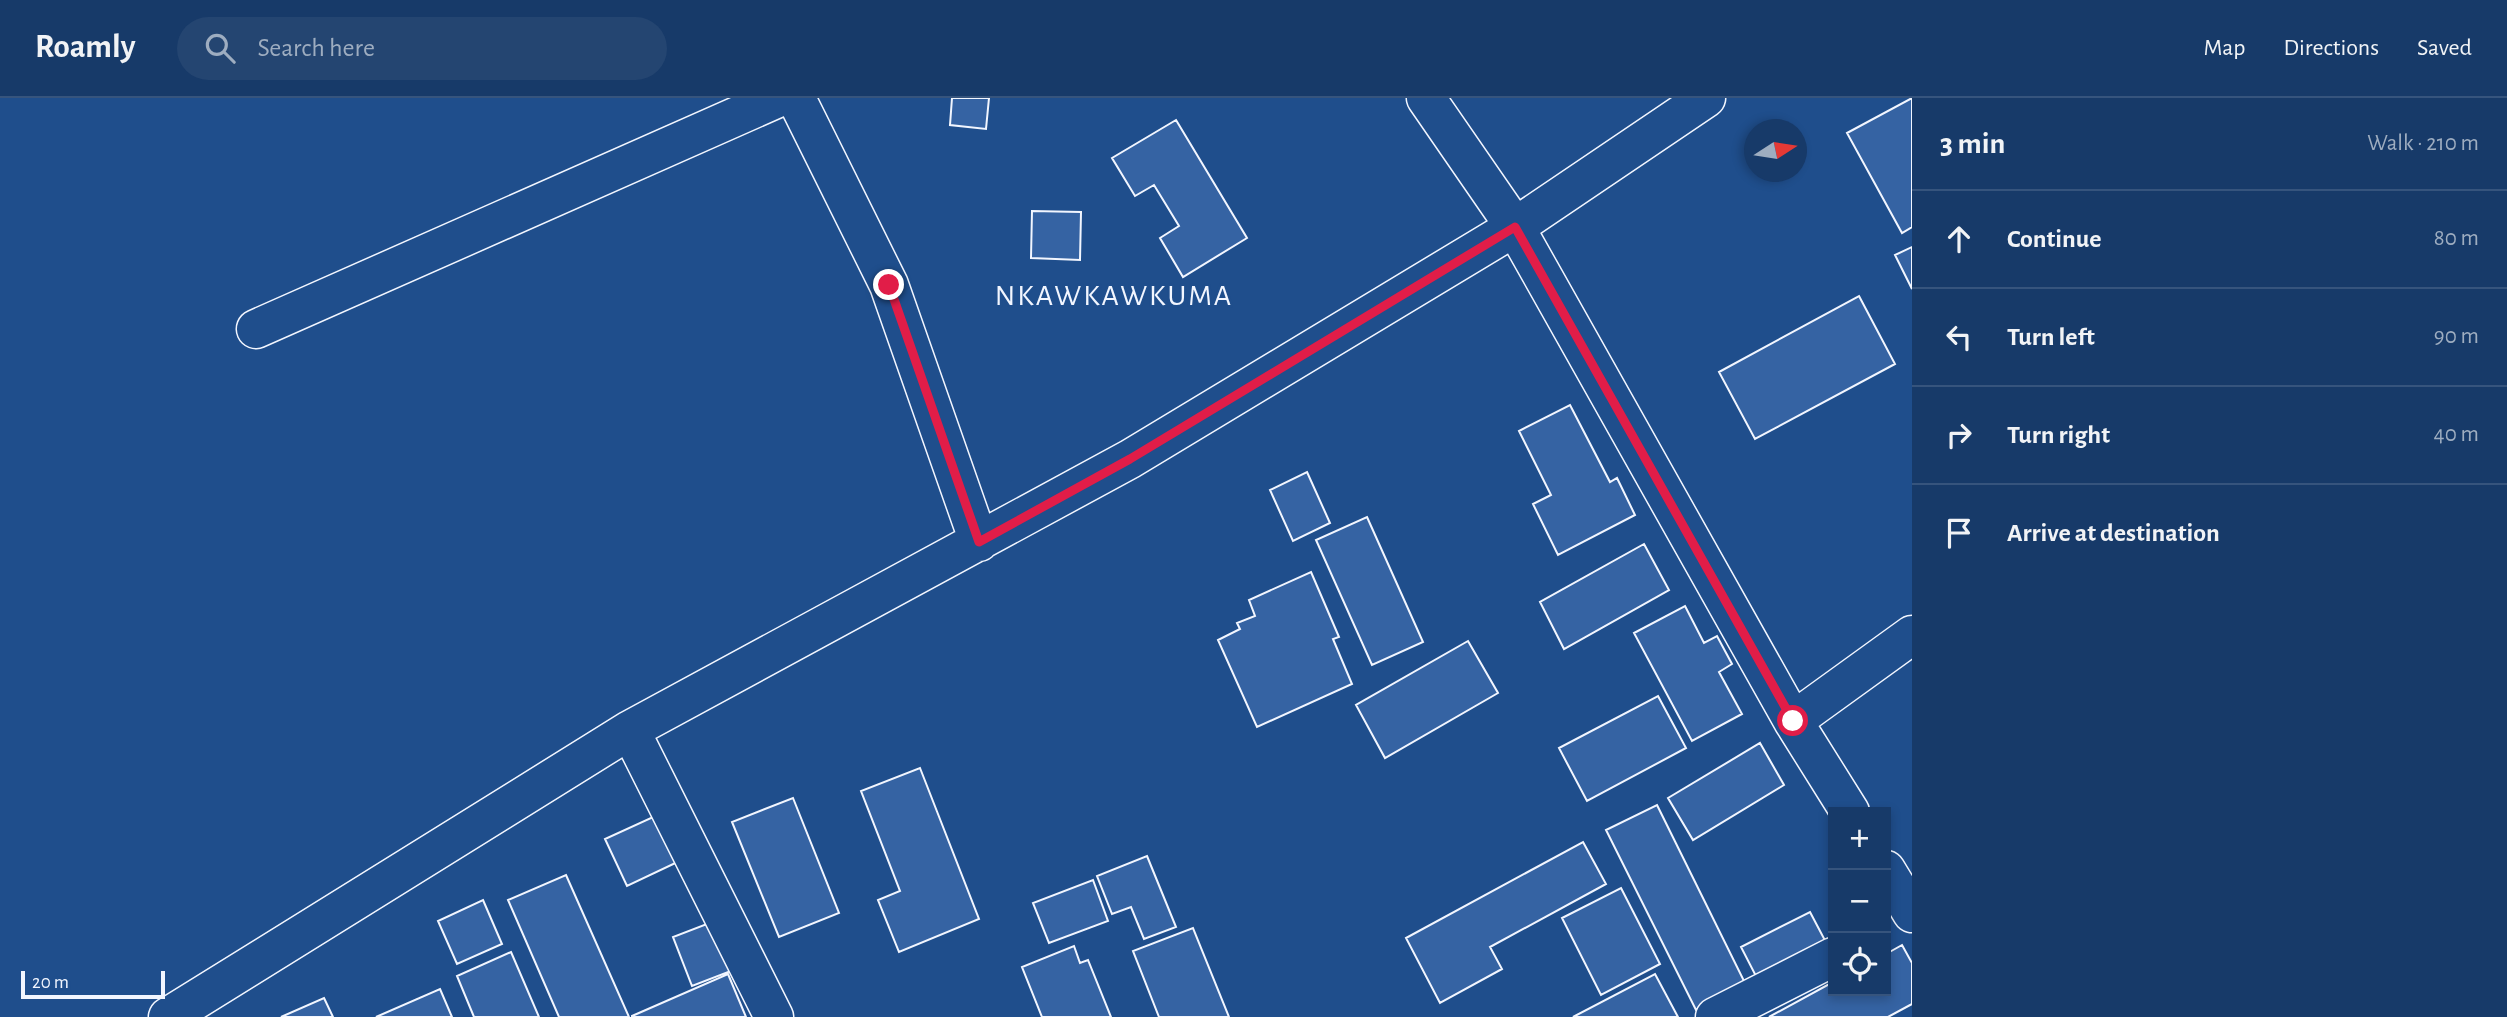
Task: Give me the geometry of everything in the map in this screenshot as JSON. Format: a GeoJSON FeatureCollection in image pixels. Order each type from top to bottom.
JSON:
{"type":"FeatureCollection","features":[{"type":"Feature","properties":{"kind":"street"},"geometry":{"type":"LineString","coordinates":[[256,329],[778,98]]}},
{"type":"Feature","properties":{"kind":"street"},"geometry":{"type":"LineString","coordinates":[[796,98],[889,285],[979,542]]}},
{"type":"Feature","properties":{"kind":"street"},"geometry":{"type":"LineString","coordinates":[[1426,98],[1515,227],[1793,721],[1847,807]]}},
{"type":"Feature","properties":{"kind":"street"},"geometry":{"type":"LineString","coordinates":[[167,1017],[630,730],[1130,459],[1515,227],[1706,98]]}},
{"type":"Feature","properties":{"kind":"street"},"geometry":{"type":"LineString","coordinates":[[1793,721],[1912,635]]}},
{"type":"Feature","properties":{"kind":"street"},"geometry":{"type":"LineString","coordinates":[[630,730],[774,1017]]}},
{"type":"Feature","properties":{"kind":"street"},"geometry":{"type":"LineString","coordinates":[[1891,879],[1912,915],[1891,927]]}},
{"type":"Feature","properties":{"kind":"street"},"geometry":{"type":"LineString","coordinates":[[1716,1017],[1828,960]]}},
{"type":"Feature","properties":{"kind":"building"},"geometry":{"type":"Polygon","coordinates":[[[952,98],[989,98],[986,129],[950,125],[952,98]]]}},
{"type":"Feature","properties":{"kind":"building"},"geometry":{"type":"Polygon","coordinates":[[[1912,98],[1912,227],[1902,233],[1847,133],[1912,98]]]}},
{"type":"Feature","properties":{"kind":"building"},"geometry":{"type":"Polygon","coordinates":[[[1176,120],[1247,238],[1183,277],[1160,238],[1179,226],[1154,185],[1135,196],[1112,158],[1176,120]]]}},
{"type":"Feature","properties":{"kind":"building"},"geometry":{"type":"Polygon","coordinates":[[[1032,211],[1081,212],[1080,260],[1031,258],[1032,211]]]}},
{"type":"Feature","properties":{"kind":"building"},"geometry":{"type":"Polygon","coordinates":[[[1912,247],[1912,289],[1895,255],[1912,247]]]}},
{"type":"Feature","properties":{"kind":"building"},"geometry":{"type":"Polygon","coordinates":[[[1859,296],[1895,364],[1755,439],[1719,372],[1859,296]]]}},
{"type":"Feature","properties":{"kind":"building"},"geometry":{"type":"Polygon","coordinates":[[[1570,405],[1610,482],[1617,478],[1635,515],[1558,555],[1533,504],[1551,495],[1519,431],[1570,405]]]}},
{"type":"Feature","properties":{"kind":"building"},"geometry":{"type":"Polygon","coordinates":[[[1307,472],[1330,523],[1293,541],[1270,490],[1307,472]]]}},
{"type":"Feature","properties":{"kind":"building"},"geometry":{"type":"Polygon","coordinates":[[[1367,517],[1423,642],[1372,665],[1316,540],[1367,517]]]}},
{"type":"Feature","properties":{"kind":"building"},"geometry":{"type":"Polygon","coordinates":[[[1644,544],[1669,590],[1564,649],[1540,602],[1644,544]]]}},
{"type":"Feature","properties":{"kind":"building"},"geometry":{"type":"Polygon","coordinates":[[[1311,572],[1339,637],[1333,639],[1352,684],[1257,727],[1218,640],[1240,629],[1237,623],[1255,616],[1249,600],[1311,572]]]}},
{"type":"Feature","properties":{"kind":"building"},"geometry":{"type":"Polygon","coordinates":[[[1685,606],[1704,643],[1717,636],[1732,664],[1719,672],[1742,714],[1692,741],[1634,633],[1685,606]]]}},
{"type":"Feature","properties":{"kind":"building"},"geometry":{"type":"Polygon","coordinates":[[[1468,641],[1498,693],[1385,758],[1356,705],[1468,641]]]}},
{"type":"Feature","properties":{"kind":"building"},"geometry":{"type":"Polygon","coordinates":[[[1658,696],[1686,748],[1587,801],[1559,748],[1658,696]]]}},
{"type":"Feature","properties":{"kind":"building"},"geometry":{"type":"Polygon","coordinates":[[[1760,743],[1784,785],[1693,840],[1668,798],[1760,743]]]}},
{"type":"Feature","properties":{"kind":"building"},"geometry":{"type":"Polygon","coordinates":[[[920,768],[979,919],[899,952],[878,900],[900,891],[861,791],[920,768]]]}},
{"type":"Feature","properties":{"kind":"building"},"geometry":{"type":"Polygon","coordinates":[[[793,798],[839,913],[779,937],[732,822],[793,798]]]}},
{"type":"Feature","properties":{"kind":"building"},"geometry":{"type":"Polygon","coordinates":[[[1657,805],[1746,985],[1696,1010],[1606,830],[1657,805]]]}},
{"type":"Feature","properties":{"kind":"building"},"geometry":{"type":"Polygon","coordinates":[[[664,812],[686,858],[627,886],[605,839],[664,812]]]}},
{"type":"Feature","properties":{"kind":"building"},"geometry":{"type":"Polygon","coordinates":[[[1583,842],[1606,884],[1490,947],[1502,969],[1440,1003],[1406,938],[1583,842]]]}},
{"type":"Feature","properties":{"kind":"building"},"geometry":{"type":"Polygon","coordinates":[[[1147,856],[1176,927],[1144,939],[1131,907],[1112,914],[1097,876],[1147,856]]]}},
{"type":"Feature","properties":{"kind":"building"},"geometry":{"type":"Polygon","coordinates":[[[566,875],[629,1017],[559,1017],[508,900],[566,875]]]}},
{"type":"Feature","properties":{"kind":"building"},"geometry":{"type":"Polygon","coordinates":[[[1093,880],[1108,921],[1049,943],[1033,903],[1093,880]]]}},
{"type":"Feature","properties":{"kind":"building"},"geometry":{"type":"Polygon","coordinates":[[[1621,888],[1660,964],[1601,995],[1562,918],[1621,888]]]}},
{"type":"Feature","properties":{"kind":"building"},"geometry":{"type":"Polygon","coordinates":[[[483,900],[502,944],[457,964],[438,921],[483,900]]]}},
{"type":"Feature","properties":{"kind":"building"},"geometry":{"type":"Polygon","coordinates":[[[1810,912],[1828,949],[1760,984],[1741,947],[1810,912]]]}},
{"type":"Feature","properties":{"kind":"building"},"geometry":{"type":"Polygon","coordinates":[[[712,922],[731,971],[692,986],[673,937],[712,922]]]}},
{"type":"Feature","properties":{"kind":"building"},"geometry":{"type":"Polygon","coordinates":[[[1193,928],[1229,1017],[1159,1017],[1133,951],[1193,928]]]}},
{"type":"Feature","properties":{"kind":"building"},"geometry":{"type":"Polygon","coordinates":[[[1902,945],[1912,963],[1912,1004],[1888,1017],[1769,1017],[1828,985],[1828,996],[1891,996],[1891,951],[1902,945]]]}},
{"type":"Feature","properties":{"kind":"building"},"geometry":{"type":"Polygon","coordinates":[[[1074,946],[1080,963],[1088,960],[1111,1017],[1042,1017],[1022,967],[1074,946]]]}},
{"type":"Feature","properties":{"kind":"building"},"geometry":{"type":"Polygon","coordinates":[[[511,952],[539,1017],[474,1017],[457,976],[511,952]]]}},
{"type":"Feature","properties":{"kind":"building"},"geometry":{"type":"Polygon","coordinates":[[[728,974],[746,1017],[632,1017],[632,1016],[728,974]]]}},
{"type":"Feature","properties":{"kind":"building"},"geometry":{"type":"Polygon","coordinates":[[[1655,974],[1678,1017],[1573,1017],[1655,974]]]}},
{"type":"Feature","properties":{"kind":"building"},"geometry":{"type":"Polygon","coordinates":[[[440,989],[452,1017],[376,1017],[440,989]]]}},
{"type":"Feature","properties":{"kind":"building"},"geometry":{"type":"Polygon","coordinates":[[[324,998],[333,1017],[281,1017],[324,998]]]}},
{"type":"Feature","properties":{"kind":"district","name":"NKAWKAWKUMA"},"geometry":{"type":"Point","coordinates":[1114,296]}},
{"type":"Feature","properties":{"kind":"route"},"geometry":{"type":"LineString","coordinates":[[889,285],[979,542],[1130,459],[1515,227],[1793,721]]}}]}
